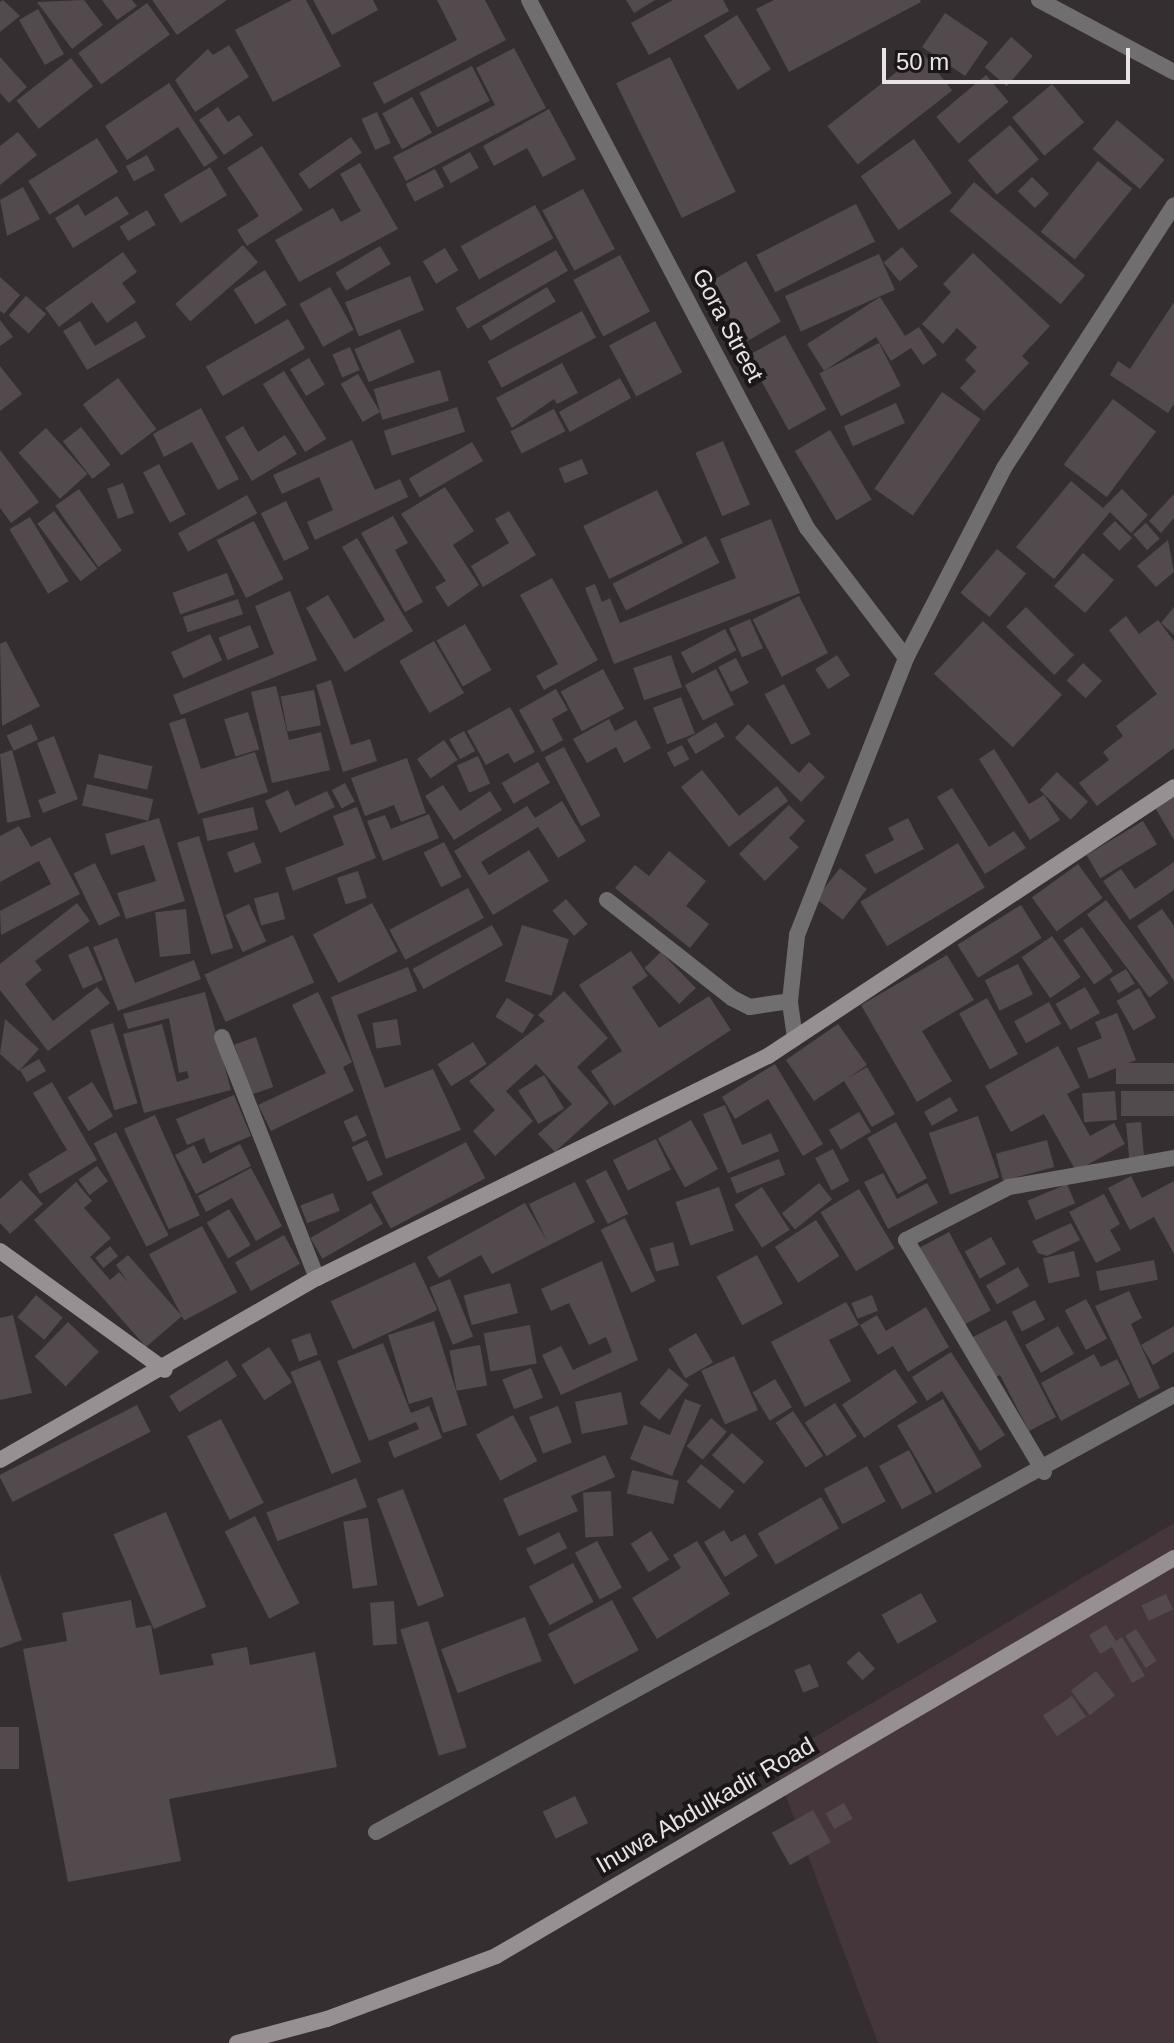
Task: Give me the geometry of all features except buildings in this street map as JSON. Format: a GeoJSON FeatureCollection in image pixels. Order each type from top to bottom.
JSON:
{"type":"FeatureCollection","features":[{"type":"Feature","properties":{"kind":"street","name":"Gora Street"},"geometry":{"type":"LineString","coordinates":[[529,0],[807,528],[906,658]]}},
{"type":"Feature","properties":{"kind":"street"},"geometry":{"type":"LineString","coordinates":[[1039,0],[1174,72]]}},
{"type":"Feature","properties":{"kind":"street"},"geometry":{"type":"LineString","coordinates":[[795,1038],[790,1001],[797,935],[906,658],[1004,468],[1174,205]]}},
{"type":"Feature","properties":{"kind":"street"},"geometry":{"type":"LineString","coordinates":[[0,1460],[165,1370],[317,1278],[795,1038],[1174,787]]}},
{"type":"Feature","properties":{"kind":"street"},"geometry":{"type":"LineString","coordinates":[[607,900],[732,998],[750,1007],[790,1001]]}},
{"type":"Feature","properties":{"kind":"street"},"geometry":{"type":"LineString","coordinates":[[222,1037],[317,1278]]}},
{"type":"Feature","properties":{"kind":"street"},"geometry":{"type":"LineString","coordinates":[[1044,1472],[906,1240],[1009,1187],[1174,1158]]}},
{"type":"Feature","properties":{"kind":"street"},"geometry":{"type":"LineString","coordinates":[[0,1251],[165,1370]]}},
{"type":"Feature","properties":{"kind":"street"},"geometry":{"type":"LineString","coordinates":[[376,1832],[1044,1472],[1174,1395]]}},
{"type":"Feature","properties":{"kind":"street","name":"Inuwa Abdulkadir Road"},"geometry":{"type":"LineString","coordinates":[[237,2043],[327,2019],[496,1956],[1174,1558]]}},
{"type":"Feature","properties":{"kind":"shaded area"},"geometry":{"type":"Polygon","coordinates":[[[1174,1523],[1174,2043],[878,2043],[773,1762],[1174,1523]]]}}]}
